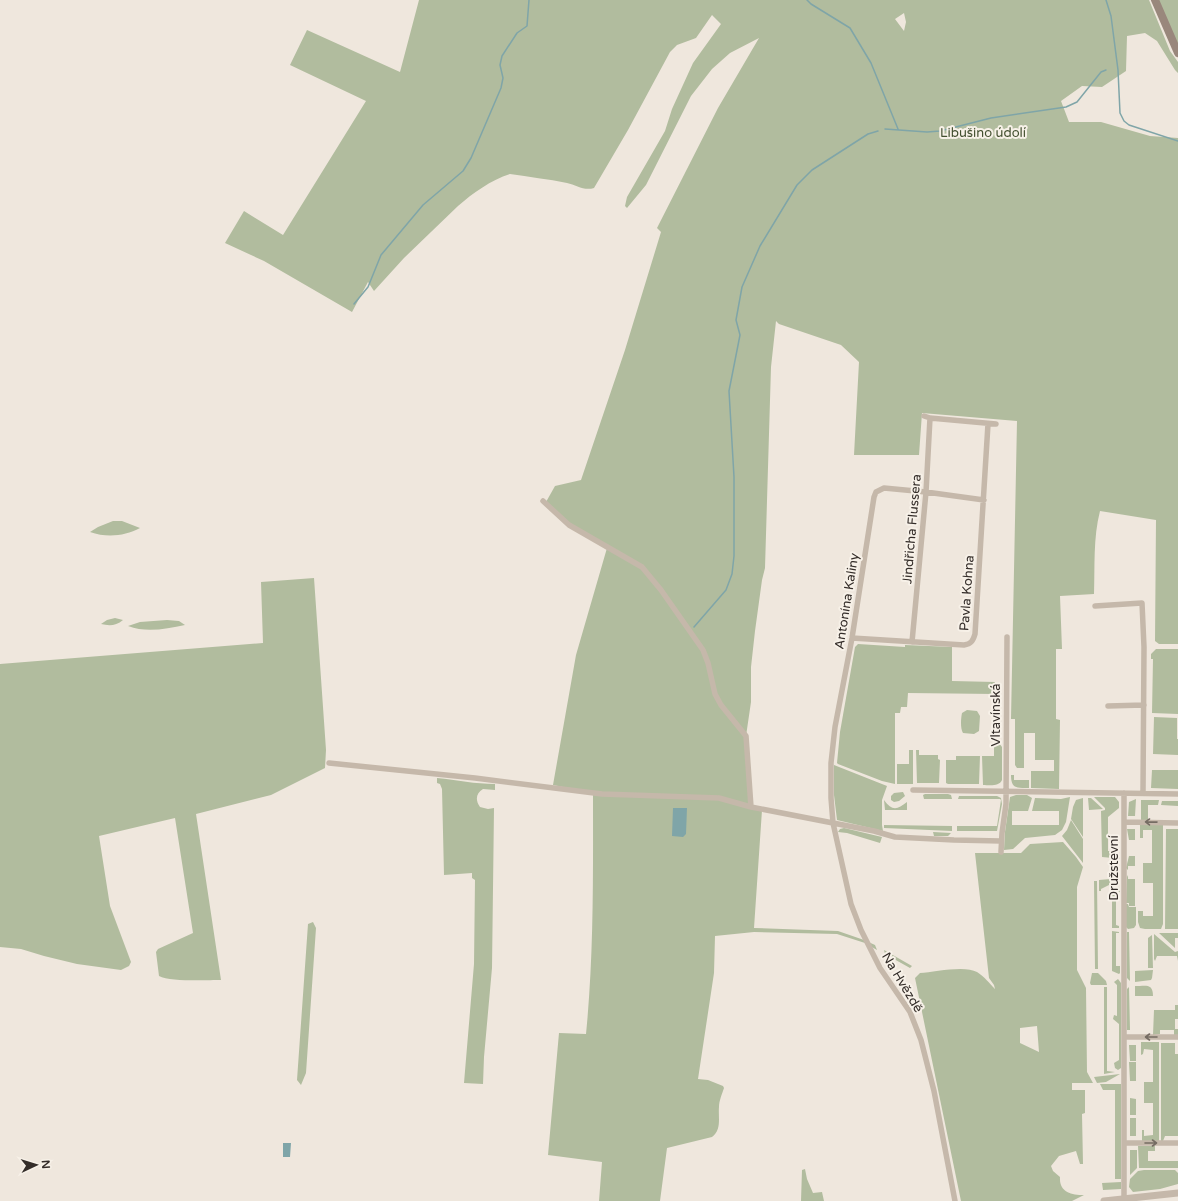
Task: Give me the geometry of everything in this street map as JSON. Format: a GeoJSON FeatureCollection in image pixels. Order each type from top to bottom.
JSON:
{"type":"FeatureCollection","features":[{"type":"Feature","properties":{"kind":"main road"},"geometry":{"type":"LineString","coordinates":[[1155,0],[1178,53]]}},
{"type":"Feature","properties":{"kind":"street","name":"Jindřicha Flussera"},"geometry":{"type":"LineString","coordinates":[[912,642],[926,492],[927,417],[996,424]]}},
{"type":"Feature","properties":{"kind":"street","name":"Pavla Kohna"},"geometry":{"type":"LineString","coordinates":[[852,638],[964,645],[973,641],[975,634],[988,424]]}},
{"type":"Feature","properties":{"kind":"street","name":"Antonína Kaliny"},"geometry":{"type":"LineString","coordinates":[[833,823],[831,763],[835,727],[852,638],[876,492],[884,488],[984,500]]}},
{"type":"Feature","properties":{"kind":"street"},"geometry":{"type":"LineString","coordinates":[[543,501],[569,525],[642,567],[661,590],[703,650],[708,663],[715,694],[721,705],[746,736],[751,807]]}},
{"type":"Feature","properties":{"kind":"street"},"geometry":{"type":"LineString","coordinates":[[1095,606],[1142,603],[1144,647],[1143,793]]}},
{"type":"Feature","properties":{"kind":"street","name":"Vltavínská"},"geometry":{"type":"LineString","coordinates":[[1001,852],[1006,804],[1007,637]]}},
{"type":"Feature","properties":{"kind":"street"},"geometry":{"type":"LineString","coordinates":[[1108,706],[1144,706]]}},
{"type":"Feature","properties":{"kind":"street"},"geometry":{"type":"LineString","coordinates":[[329,763],[459,776],[602,794],[719,798],[751,807],[905,838],[1001,841]]}},
{"type":"Feature","properties":{"kind":"street"},"geometry":{"type":"LineString","coordinates":[[913,790],[1178,794]]}},
{"type":"Feature","properties":{"kind":"street","name":"Družstevní"},"geometry":{"type":"LineString","coordinates":[[1124,793],[1124,1200]]}},
{"type":"Feature","properties":{"kind":"street"},"geometry":{"type":"LineString","coordinates":[[1124,822],[1178,823]]}},
{"type":"Feature","properties":{"kind":"street","name":"Na Hvězdě"},"geometry":{"type":"LineString","coordinates":[[833,823],[851,904],[861,930],[880,968],[910,1012],[922,1040],[934,1091],[955,1201]]}},
{"type":"Feature","properties":{"kind":"street"},"geometry":{"type":"LineString","coordinates":[[1124,1037],[1178,1037]]}},
{"type":"Feature","properties":{"kind":"street"},"geometry":{"type":"LineString","coordinates":[[1124,1143],[1178,1143]]}},
{"type":"Feature","properties":{"kind":"street"},"geometry":{"type":"LineString","coordinates":[[1104,1201],[1178,1193]]}},
{"type":"Feature","properties":{"kind":"green space","name":"Libušino údolí"},"geometry":{"type":"Polygon","coordinates":[[[419,0],[1149,0],[1170,51],[1178,62],[1178,73],[1157,41],[1145,33],[1127,36],[1126,71],[1102,87],[1082,86],[1061,101],[1069,122],[1101,122],[1150,136],[1178,138],[1178,644],[1159,644],[1155,641],[1156,520],[1100,511],[1095,542],[1094,594],[1060,596],[1062,649],[1056,649],[1056,719],[1060,720],[1059,789],[1031,788],[1031,771],[1054,771],[1054,760],[1035,760],[1035,733],[1024,733],[1024,768],[1017,768],[1015,765],[1015,719],[1011,719],[1017,421],[922,413],[919,455],[854,455],[859,362],[841,345],[779,324],[776,321],[771,367],[765,568],[755,631],[751,667],[751,702],[746,736],[751,807],[762,810],[754,928],[838,931],[875,945],[877,950],[865,943],[837,934],[754,932],[715,936],[714,973],[698,1079],[708,1080],[723,1086],[724,1088],[719,1105],[719,1123],[717,1131],[712,1137],[667,1148],[660,1201],[599,1201],[602,1162],[548,1155],[559,1033],[586,1034],[589,1004],[592,914],[593,793],[553,785],[576,655],[607,548],[569,525],[546,502],[555,486],[581,480],[625,350],[661,232],[657,228],[718,108],[759,38],[730,53],[712,69],[691,96],[646,185],[627,208],[625,206],[627,197],[665,131],[672,109],[693,63],[721,24],[712,15],[696,38],[677,45],[670,52],[628,130],[594,188],[583,188],[560,182],[510,174],[489,183],[458,206],[404,258],[374,291],[368,282],[352,312],[264,261],[225,243],[244,211],[283,235],[366,101],[290,65],[307,30],[400,72],[419,0]],[[904,13],[895,19],[904,31],[906,22],[904,13]]]}},
{"type":"Feature","properties":{"kind":"green space"},"geometry":{"type":"Polygon","coordinates":[[[1158,0],[1178,0],[1178,47],[1158,0]]]}},
{"type":"Feature","properties":{"kind":"green space"},"geometry":{"type":"Polygon","coordinates":[[[113,521],[122,521],[140,528],[128,533],[116,535],[103,535],[90,532],[113,521]]]}},
{"type":"Feature","properties":{"kind":"green space"},"geometry":{"type":"Polygon","coordinates":[[[314,578],[326,750],[325,768],[271,795],[196,814],[221,980],[180,980],[159,976],[156,952],[158,949],[193,933],[175,818],[99,836],[110,906],[131,962],[129,966],[121,970],[77,964],[21,949],[0,947],[0,664],[263,643],[261,582],[314,578]]]}},
{"type":"Feature","properties":{"kind":"green space"},"geometry":{"type":"Polygon","coordinates":[[[115,618],[123,620],[112,625],[101,624],[107,620],[115,618]]]}},
{"type":"Feature","properties":{"kind":"green space"},"geometry":{"type":"Polygon","coordinates":[[[167,620],[179,621],[185,625],[149,630],[128,626],[140,622],[167,620]]]}},
{"type":"Feature","properties":{"kind":"green space"},"geometry":{"type":"Polygon","coordinates":[[[858,644],[905,647],[905,645],[952,647],[952,681],[995,682],[995,694],[908,693],[907,707],[901,707],[900,713],[895,713],[895,784],[882,781],[837,763],[840,732],[855,647],[858,644]]]}},
{"type":"Feature","properties":{"kind":"green space"},"geometry":{"type":"Polygon","coordinates":[[[1156,649],[1178,649],[1178,714],[1152,713],[1153,659],[1151,659],[1151,654],[1156,649]]]}},
{"type":"Feature","properties":{"kind":"green space"},"geometry":{"type":"Polygon","coordinates":[[[967,710],[977,711],[980,716],[979,731],[974,734],[963,733],[962,731],[962,713],[967,710]]]}},
{"type":"Feature","properties":{"kind":"green space"},"geometry":{"type":"Polygon","coordinates":[[[1154,717],[1177,718],[1178,755],[1153,754],[1154,717]]]}},
{"type":"Feature","properties":{"kind":"green space"},"geometry":{"type":"Polygon","coordinates":[[[994,742],[999,743],[1002,747],[1002,780],[996,785],[983,785],[982,756],[994,756],[994,742]]]}},
{"type":"Feature","properties":{"kind":"green space"},"geometry":{"type":"Polygon","coordinates":[[[909,750],[913,750],[913,784],[897,784],[897,764],[909,764],[909,750]]]}},
{"type":"Feature","properties":{"kind":"green space"},"geometry":{"type":"Polygon","coordinates":[[[916,750],[919,750],[919,755],[938,755],[938,759],[940,760],[939,783],[917,783],[916,750]]]}},
{"type":"Feature","properties":{"kind":"green space"},"geometry":{"type":"Polygon","coordinates":[[[956,756],[980,756],[979,784],[946,783],[946,760],[956,760],[956,756]]]}},
{"type":"Feature","properties":{"kind":"green space"},"geometry":{"type":"Polygon","coordinates":[[[834,765],[887,786],[882,800],[883,831],[837,820],[834,795],[834,765]]]}},
{"type":"Feature","properties":{"kind":"green space"},"geometry":{"type":"Polygon","coordinates":[[[1152,770],[1178,770],[1178,789],[1151,788],[1152,770]]]}},
{"type":"Feature","properties":{"kind":"green space"},"geometry":{"type":"Polygon","coordinates":[[[1011,775],[1014,775],[1014,780],[1029,780],[1029,788],[1016,787],[1012,783],[1011,775]]]}},
{"type":"Feature","properties":{"kind":"green space"},"geometry":{"type":"Polygon","coordinates":[[[437,778],[473,783],[495,784],[495,790],[483,789],[477,797],[477,802],[480,807],[488,809],[494,808],[492,968],[483,1084],[464,1083],[474,964],[475,880],[472,878],[472,873],[444,875],[442,789],[440,784],[437,783],[437,778]]]}},
{"type":"Feature","properties":{"kind":"green space"},"geometry":{"type":"Polygon","coordinates":[[[903,792],[905,796],[899,801],[894,802],[891,800],[891,796],[894,793],[903,792]]]}},
{"type":"Feature","properties":{"kind":"green space"},"geometry":{"type":"Polygon","coordinates":[[[948,794],[951,795],[952,799],[924,799],[923,795],[948,794]]]}},
{"type":"Feature","properties":{"kind":"green space"},"geometry":{"type":"Polygon","coordinates":[[[1016,795],[1027,795],[1032,798],[1028,811],[1012,811],[1012,825],[1059,825],[1059,811],[1032,811],[1035,798],[1061,799],[1070,797],[1066,822],[1062,830],[1055,835],[1025,838],[1013,849],[1004,850],[1010,797],[1016,795]]]}},
{"type":"Feature","properties":{"kind":"green space"},"geometry":{"type":"Polygon","coordinates":[[[959,796],[997,796],[1001,798],[1002,804],[997,831],[957,831],[957,826],[997,826],[1001,800],[958,799],[959,796]]]}},
{"type":"Feature","properties":{"kind":"green space"},"geometry":{"type":"Polygon","coordinates":[[[1094,797],[1115,797],[1119,802],[1119,808],[1108,817],[1108,851],[1115,851],[1120,858],[1114,865],[1113,858],[1102,857],[1101,811],[1105,810],[1105,808],[1094,797]]]}},
{"type":"Feature","properties":{"kind":"green space"},"geometry":{"type":"Polygon","coordinates":[[[1083,798],[1083,837],[1071,819],[1076,800],[1083,798]]]}},
{"type":"Feature","properties":{"kind":"green space"},"geometry":{"type":"Polygon","coordinates":[[[1088,798],[1091,798],[1103,809],[1089,810],[1088,798]]]}},
{"type":"Feature","properties":{"kind":"green space"},"geometry":{"type":"Polygon","coordinates":[[[1136,799],[1135,816],[1128,816],[1129,802],[1136,799]]]}},
{"type":"Feature","properties":{"kind":"green space"},"geometry":{"type":"Polygon","coordinates":[[[884,800],[892,808],[900,807],[907,802],[907,810],[885,810],[884,800]]]}},
{"type":"Feature","properties":{"kind":"green space"},"geometry":{"type":"Polygon","coordinates":[[[1141,800],[1159,800],[1158,805],[1148,805],[1148,820],[1141,820],[1141,800]]]}},
{"type":"Feature","properties":{"kind":"green space"},"geometry":{"type":"Polygon","coordinates":[[[1162,801],[1178,801],[1178,806],[1161,805],[1162,801]]]}},
{"type":"Feature","properties":{"kind":"green space"},"geometry":{"type":"Polygon","coordinates":[[[1071,820],[1083,839],[1083,863],[1062,836],[1067,830],[1071,820]]]}},
{"type":"Feature","properties":{"kind":"green space"},"geometry":{"type":"Polygon","coordinates":[[[1140,824],[1163,824],[1163,924],[1161,929],[1140,928],[1138,922],[1138,911],[1143,911],[1143,916],[1153,916],[1153,883],[1143,883],[1143,863],[1152,863],[1152,830],[1143,830],[1143,838],[1140,838],[1140,824]]]}},
{"type":"Feature","properties":{"kind":"green space"},"geometry":{"type":"Polygon","coordinates":[[[884,825],[952,826],[952,831],[884,828],[884,825]]]}},
{"type":"Feature","properties":{"kind":"green space"},"geometry":{"type":"Polygon","coordinates":[[[844,828],[882,837],[880,843],[847,833],[838,832],[840,829],[844,828]]]}},
{"type":"Feature","properties":{"kind":"green space"},"geometry":{"type":"Polygon","coordinates":[[[1127,829],[1135,829],[1135,840],[1129,840],[1127,829]]]}},
{"type":"Feature","properties":{"kind":"green space"},"geometry":{"type":"Polygon","coordinates":[[[1166,829],[1178,829],[1178,929],[1165,929],[1166,829]]]}},
{"type":"Feature","properties":{"kind":"green space"},"geometry":{"type":"Polygon","coordinates":[[[933,832],[951,833],[948,836],[934,836],[933,832]]]}},
{"type":"Feature","properties":{"kind":"green space"},"geometry":{"type":"Polygon","coordinates":[[[1063,842],[1083,867],[1077,887],[1077,970],[1086,988],[1087,1072],[1093,1083],[1072,1083],[1072,1090],[1085,1090],[1085,1113],[1082,1114],[1083,1164],[1080,1164],[1076,1151],[1059,1156],[1051,1166],[1053,1171],[1060,1177],[1060,1182],[1067,1192],[1084,1195],[1072,1201],[961,1201],[915,978],[920,973],[965,969],[977,972],[995,989],[989,978],[975,853],[1021,853],[1030,844],[1063,842]],[[1037,1026],[1020,1028],[1020,1043],[1039,1052],[1037,1026]]]}},
{"type":"Feature","properties":{"kind":"green space"},"geometry":{"type":"Polygon","coordinates":[[[1129,856],[1135,856],[1135,866],[1128,866],[1128,870],[1126,868],[1129,856]]]}},
{"type":"Feature","properties":{"kind":"green space"},"geometry":{"type":"Polygon","coordinates":[[[1128,875],[1128,879],[1135,879],[1135,906],[1129,906],[1129,903],[1126,903],[1128,875]]]}},
{"type":"Feature","properties":{"kind":"green space"},"geometry":{"type":"Polygon","coordinates":[[[1111,879],[1110,886],[1109,885],[1099,891],[1099,880],[1111,879]]]}},
{"type":"Feature","properties":{"kind":"green space"},"geometry":{"type":"Polygon","coordinates":[[[1094,881],[1097,881],[1098,969],[1095,969],[1094,881]]]}},
{"type":"Feature","properties":{"kind":"green space"},"geometry":{"type":"Polygon","coordinates":[[[1119,887],[1120,892],[1116,892],[1116,925],[1119,926],[1119,928],[1112,928],[1112,889],[1119,887]]]}},
{"type":"Feature","properties":{"kind":"green space"},"geometry":{"type":"Polygon","coordinates":[[[1126,904],[1128,904],[1129,907],[1136,907],[1136,925],[1134,928],[1128,929],[1126,927],[1126,904]]]}},
{"type":"Feature","properties":{"kind":"green space"},"geometry":{"type":"Polygon","coordinates":[[[313,922],[316,928],[306,1073],[301,1085],[297,1080],[308,924],[313,922]]]}},
{"type":"Feature","properties":{"kind":"green space"},"geometry":{"type":"Polygon","coordinates":[[[1112,931],[1119,932],[1116,933],[1116,966],[1120,966],[1119,974],[1112,971],[1112,931]]]}},
{"type":"Feature","properties":{"kind":"green space"},"geometry":{"type":"Polygon","coordinates":[[[1127,932],[1129,932],[1130,981],[1127,978],[1127,932]]]}},
{"type":"Feature","properties":{"kind":"green space"},"geometry":{"type":"Polygon","coordinates":[[[1159,933],[1178,933],[1178,938],[1175,938],[1175,948],[1159,933]]]}},
{"type":"Feature","properties":{"kind":"green space"},"geometry":{"type":"Polygon","coordinates":[[[1154,934],[1175,952],[1178,951],[1178,961],[1177,956],[1157,956],[1155,961],[1154,934]]]}},
{"type":"Feature","properties":{"kind":"green space"},"geometry":{"type":"Polygon","coordinates":[[[1152,935],[1153,968],[1148,968],[1148,938],[1152,935]]]}},
{"type":"Feature","properties":{"kind":"green space"},"geometry":{"type":"Polygon","coordinates":[[[884,950],[912,966],[910,968],[885,954],[884,950]]]}},
{"type":"Feature","properties":{"kind":"green space"},"geometry":{"type":"Polygon","coordinates":[[[1153,970],[1151,980],[1135,982],[1135,971],[1153,970]]]}},
{"type":"Feature","properties":{"kind":"green space"},"geometry":{"type":"Polygon","coordinates":[[[1092,973],[1098,973],[1106,981],[1107,985],[1091,985],[1092,973]]]}},
{"type":"Feature","properties":{"kind":"green space"},"geometry":{"type":"Polygon","coordinates":[[[1118,979],[1121,983],[1121,1068],[1118,1070],[1115,1068],[1114,1063],[1119,1060],[1119,1024],[1113,1019],[1114,1015],[1117,1016],[1117,985],[1114,982],[1118,979]]]}},
{"type":"Feature","properties":{"kind":"green space"},"geometry":{"type":"Polygon","coordinates":[[[1135,986],[1150,987],[1153,992],[1153,996],[1135,996],[1135,986]]]}},
{"type":"Feature","properties":{"kind":"green space"},"geometry":{"type":"Polygon","coordinates":[[[1104,987],[1107,987],[1107,1071],[1115,1072],[1104,1074],[1104,987]]]}},
{"type":"Feature","properties":{"kind":"green space"},"geometry":{"type":"Polygon","coordinates":[[[1129,987],[1130,1030],[1127,1030],[1127,989],[1129,987]]]}},
{"type":"Feature","properties":{"kind":"green space"},"geometry":{"type":"Polygon","coordinates":[[[1175,1005],[1178,1005],[1178,1019],[1175,1019],[1175,1029],[1178,1029],[1178,1035],[1174,1035],[1174,1030],[1160,1030],[1160,1034],[1153,1035],[1154,1010],[1175,1010],[1175,1005]]]}},
{"type":"Feature","properties":{"kind":"green space"},"geometry":{"type":"Polygon","coordinates":[[[1141,1042],[1159,1042],[1159,1141],[1142,1141],[1142,1130],[1144,1130],[1144,1136],[1153,1135],[1153,1103],[1144,1103],[1144,1082],[1153,1082],[1153,1050],[1144,1049],[1143,1054],[1141,1055],[1141,1042]]]}},
{"type":"Feature","properties":{"kind":"green space"},"geometry":{"type":"Polygon","coordinates":[[[1161,1043],[1175,1043],[1175,1054],[1178,1054],[1178,1136],[1165,1136],[1163,1141],[1161,1141],[1161,1043]]]}},
{"type":"Feature","properties":{"kind":"green space"},"geometry":{"type":"Polygon","coordinates":[[[1129,1045],[1136,1045],[1136,1061],[1130,1061],[1129,1045]]]}},
{"type":"Feature","properties":{"kind":"green space"},"geometry":{"type":"Polygon","coordinates":[[[1129,1062],[1136,1062],[1136,1081],[1130,1081],[1129,1062]]]}},
{"type":"Feature","properties":{"kind":"green space"},"geometry":{"type":"Polygon","coordinates":[[[1120,1074],[1106,1082],[1097,1083],[1094,1077],[1120,1074]]]}},
{"type":"Feature","properties":{"kind":"green space"},"geometry":{"type":"Polygon","coordinates":[[[1100,1084],[1121,1084],[1121,1179],[1115,1179],[1115,1090],[1103,1090],[1100,1084]]]}},
{"type":"Feature","properties":{"kind":"green space"},"geometry":{"type":"Polygon","coordinates":[[[1130,1098],[1136,1099],[1136,1115],[1130,1115],[1130,1098]]]}},
{"type":"Feature","properties":{"kind":"green space"},"geometry":{"type":"Polygon","coordinates":[[[1130,1118],[1136,1118],[1136,1136],[1130,1136],[1130,1118]]]}},
{"type":"Feature","properties":{"kind":"green space"},"geometry":{"type":"Polygon","coordinates":[[[1138,1146],[1155,1146],[1155,1151],[1148,1151],[1148,1161],[1178,1161],[1178,1168],[1139,1168],[1138,1146]]]}},
{"type":"Feature","properties":{"kind":"green space"},"geometry":{"type":"Polygon","coordinates":[[[1130,1150],[1137,1150],[1137,1168],[1130,1175],[1130,1150]]]}},
{"type":"Feature","properties":{"kind":"green space"},"geometry":{"type":"Polygon","coordinates":[[[805,1169],[807,1179],[813,1193],[822,1192],[824,1201],[801,1201],[802,1170],[805,1169]]]}},
{"type":"Feature","properties":{"kind":"green space"},"geometry":{"type":"Polygon","coordinates":[[[1175,1170],[1178,1173],[1178,1184],[1160,1189],[1133,1192],[1129,1187],[1130,1179],[1138,1171],[1175,1170]]]}},
{"type":"Feature","properties":{"kind":"green space"},"geometry":{"type":"Polygon","coordinates":[[[1121,1182],[1121,1189],[1103,1190],[1102,1183],[1121,1182]]]}},
{"type":"Feature","properties":{"kind":"water"},"geometry":{"type":"Polygon","coordinates":[[[673,808],[687,808],[686,834],[683,837],[672,836],[673,808]]]}},
{"type":"Feature","properties":{"kind":"water"},"geometry":{"type":"Polygon","coordinates":[[[283,1143],[291,1143],[290,1157],[283,1157],[283,1143]]]}},
{"type":"Feature","properties":{"kind":"waterway"},"geometry":{"type":"LineString","coordinates":[[354,304],[368,287],[381,255],[423,205],[463,171],[471,158],[501,88],[503,78],[500,65],[502,56],[517,33],[527,26],[529,0]]}},
{"type":"Feature","properties":{"kind":"waterway"},"geometry":{"type":"LineString","coordinates":[[807,0],[850,28],[871,63],[898,129]]}},
{"type":"Feature","properties":{"kind":"waterway"},"geometry":{"type":"LineString","coordinates":[[1106,0],[1111,16],[1118,70],[1120,113],[1124,121],[1129,125],[1178,141]]}},
{"type":"Feature","properties":{"kind":"waterway"},"geometry":{"type":"LineString","coordinates":[[885,129],[927,132],[940,131],[991,118],[1066,107],[1077,102],[1101,72],[1106,70]]}},
{"type":"Feature","properties":{"kind":"waterway"},"geometry":{"type":"LineString","coordinates":[[694,627],[726,590],[732,574],[734,556],[734,477],[729,391],[740,335],[736,320],[742,287],[760,246],[797,185],[812,170],[868,134],[878,131]]}}]}
